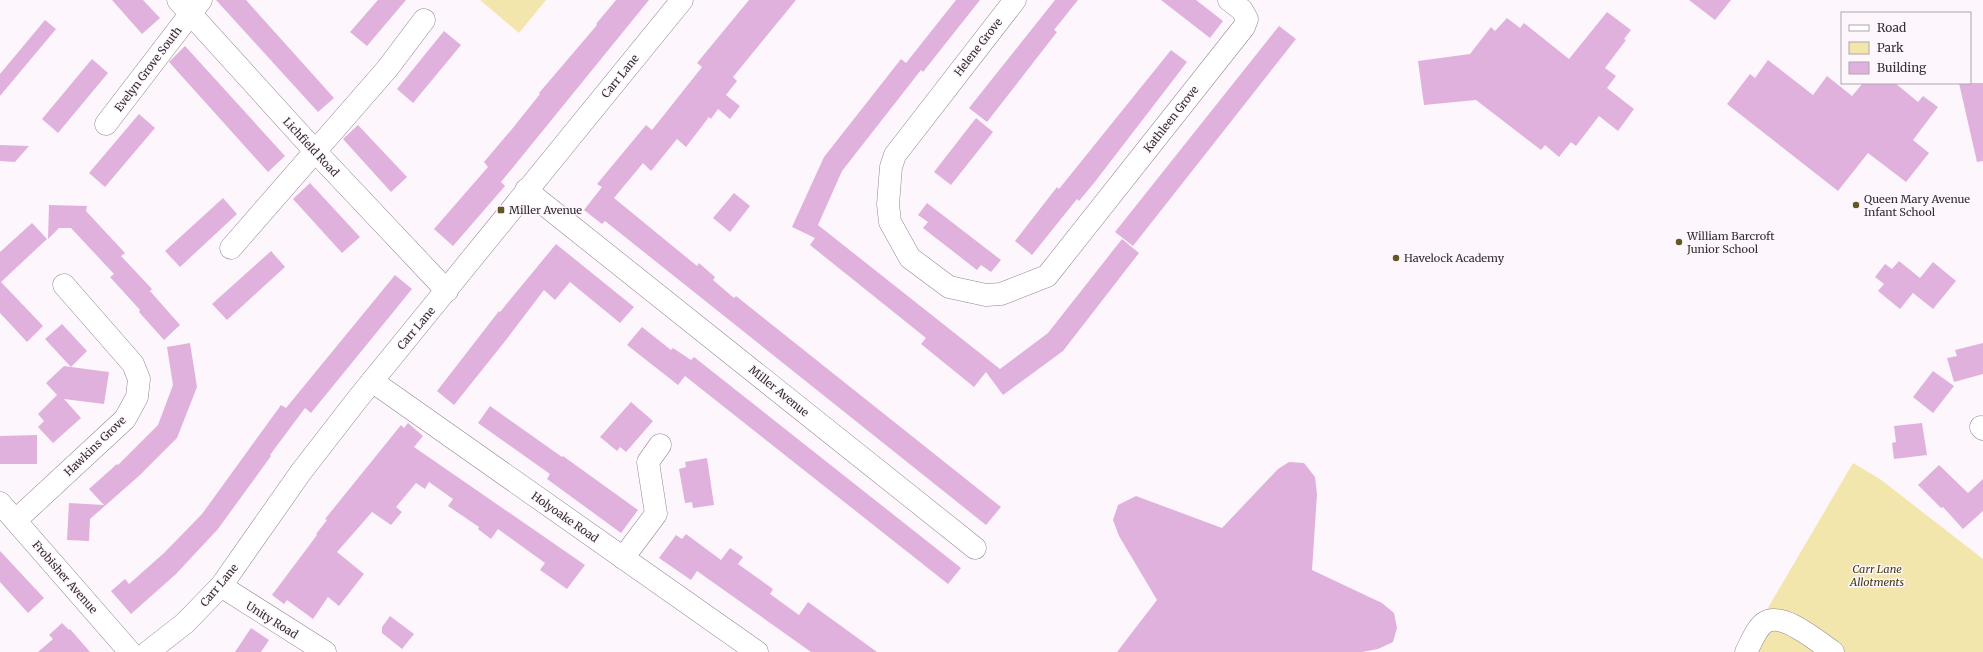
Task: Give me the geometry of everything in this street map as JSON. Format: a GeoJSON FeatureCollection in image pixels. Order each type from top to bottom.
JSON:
{"type":"FeatureCollection","features":[{"type":"Feature","properties":{"kind":"street","name":"Carr Lane"},"geometry":{"type":"LineString","coordinates":[[148,652],[184,623],[220,586],[301,472],[372,381],[447,291],[526,190],[682,0]]}},
{"type":"Feature","properties":{"kind":"street","name":"Helene Grove"},"geometry":{"type":"LineString","coordinates":[[1015,0],[895,155],[891,167],[888,204],[890,222],[910,258],[949,287],[986,295],[1001,294],[1047,276],[1093,218]]}},
{"type":"Feature","properties":{"kind":"street","name":"Kathleen Grove"},"geometry":{"type":"LineString","coordinates":[[1093,218],[1244,27],[1247,19],[1242,10],[1229,0]]}},
{"type":"Feature","properties":{"kind":"street","name":"Evelyn Grove South"},"geometry":{"type":"LineString","coordinates":[[106,124],[190,4]]}},
{"type":"Feature","properties":{"kind":"street","name":"Lichfield Road"},"geometry":{"type":"LineString","coordinates":[[190,4],[315,151],[447,291]]}},
{"type":"Feature","properties":{"kind":"street"},"geometry":{"type":"LineString","coordinates":[[231,248],[387,69],[424,20]]}},
{"type":"Feature","properties":{"kind":"street","name":"Miller Avenue"},"geometry":{"type":"LineString","coordinates":[[526,190],[975,548]]}},
{"type":"Feature","properties":{"kind":"street","name":"Hawkins Grove"},"geometry":{"type":"LineString","coordinates":[[16,520],[125,419],[137,397],[139,379],[133,364],[64,285]]}},
{"type":"Feature","properties":{"kind":"street","name":"Holyoake Road"},"geometry":{"type":"LineString","coordinates":[[372,381],[757,652]]}},
{"type":"Feature","properties":{"kind":"street"},"geometry":{"type":"LineString","coordinates":[[623,558],[656,514],[648,462],[660,445]]}},
{"type":"Feature","properties":{"kind":"street","name":"Frobisher Avenue"},"geometry":{"type":"LineString","coordinates":[[0,503],[130,652]]}},
{"type":"Feature","properties":{"kind":"street","name":"Unity Road"},"geometry":{"type":"LineString","coordinates":[[220,586],[325,652]]}},
{"type":"Feature","properties":{"kind":"street"},"geometry":{"type":"LineString","coordinates":[[1746,652],[1757,632],[1765,623],[1775,619],[1788,622],[1833,652]]}},
{"type":"Feature","properties":{"kind":"green space"},"geometry":{"type":"Polygon","coordinates":[[[480,0],[546,0],[519,33],[480,0]]]}},
{"type":"Feature","properties":{"kind":"green space","name":"Carr Lane Allotments"},"geometry":{"type":"Polygon","coordinates":[[[1853,463],[1880,479],[1983,559],[1983,652],[1742,652],[1853,463]]]}},
{"type":"Feature","properties":{"kind":"building"},"geometry":{"type":"Polygon","coordinates":[[[112,0],[143,0],[160,18],[142,34],[112,0]]]}},
{"type":"Feature","properties":{"kind":"building"},"geometry":{"type":"Polygon","coordinates":[[[216,0],[246,0],[334,98],[318,112],[216,0]]]}},
{"type":"Feature","properties":{"kind":"building"},"geometry":{"type":"Polygon","coordinates":[[[378,0],[406,0],[367,46],[350,32],[378,0]]]}},
{"type":"Feature","properties":{"kind":"building"},"geometry":{"type":"Polygon","coordinates":[[[616,0],[649,0],[501,182],[505,186],[453,246],[434,229],[488,167],[484,162],[616,0]]]}},
{"type":"Feature","properties":{"kind":"building"},"geometry":{"type":"Polygon","coordinates":[[[749,0],[796,0],[733,77],[737,81],[726,95],[740,106],[730,119],[718,109],[711,119],[709,117],[686,147],[677,139],[651,171],[643,163],[614,198],[697,266],[699,263],[715,277],[713,280],[734,298],[736,296],[1001,507],[986,525],[605,221],[602,224],[584,210],[602,187],[597,184],[646,125],[652,130],[702,67],[697,63],[749,0]]]}},
{"type":"Feature","properties":{"kind":"building"},"geometry":{"type":"Polygon","coordinates":[[[956,0],[980,0],[923,72],[921,70],[842,171],[818,225],[1000,369],[1048,333],[1122,239],[1139,253],[1063,351],[1003,395],[986,372],[974,387],[921,344],[926,338],[810,245],[815,238],[792,227],[824,157],[901,59],[906,63],[956,0]]]}},
{"type":"Feature","properties":{"kind":"building"},"geometry":{"type":"Polygon","coordinates":[[[1055,0],[1078,0],[1054,30],[1057,32],[987,122],[969,108],[1055,0]]]}},
{"type":"Feature","properties":{"kind":"building"},"geometry":{"type":"Polygon","coordinates":[[[1161,0],[1196,0],[1223,21],[1210,38],[1161,0]]]}},
{"type":"Feature","properties":{"kind":"building"},"geometry":{"type":"Polygon","coordinates":[[[1689,0],[1731,0],[1715,20],[1689,0]]]}},
{"type":"Feature","properties":{"kind":"building"},"geometry":{"type":"Polygon","coordinates":[[[1607,12],[1631,30],[1624,39],[1626,40],[1605,68],[1616,76],[1607,88],[1634,109],[1618,131],[1599,116],[1576,146],[1571,142],[1559,157],[1545,145],[1541,150],[1476,100],[1424,105],[1418,61],[1470,54],[1491,27],[1495,31],[1507,18],[1520,28],[1524,23],[1569,59],[1607,12]]]}},
{"type":"Feature","properties":{"kind":"building"},"geometry":{"type":"Polygon","coordinates":[[[45,20],[56,29],[0,96],[0,74],[45,20]]]}},
{"type":"Feature","properties":{"kind":"building"},"geometry":{"type":"Polygon","coordinates":[[[1279,26],[1296,39],[1133,246],[1115,232],[1279,26]]]}},
{"type":"Feature","properties":{"kind":"building"},"geometry":{"type":"Polygon","coordinates":[[[444,31],[461,45],[413,103],[397,89],[444,31]]]}},
{"type":"Feature","properties":{"kind":"building"},"geometry":{"type":"Polygon","coordinates":[[[185,46],[285,156],[268,172],[169,62],[185,46]]]}},
{"type":"Feature","properties":{"kind":"building"},"geometry":{"type":"Polygon","coordinates":[[[1171,50],[1187,62],[1094,183],[1079,201],[1077,199],[1032,255],[1015,241],[1057,187],[1059,189],[1171,50]]]}},
{"type":"Feature","properties":{"kind":"building"},"geometry":{"type":"Polygon","coordinates":[[[92,59],[108,73],[58,133],[42,119],[92,59]]]}},
{"type":"Feature","properties":{"kind":"building"},"geometry":{"type":"Polygon","coordinates":[[[1768,60],[1813,95],[1827,76],[1852,96],[1862,84],[1896,84],[1918,102],[1923,96],[1938,107],[1913,140],[1929,153],[1906,182],[1868,153],[1838,191],[1727,104],[1750,74],[1755,78],[1768,60]]]}},
{"type":"Feature","properties":{"kind":"building"},"geometry":{"type":"Polygon","coordinates":[[[1983,83],[1983,161],[1977,162],[1959,84],[1983,83]]]}},
{"type":"Feature","properties":{"kind":"building"},"geometry":{"type":"Polygon","coordinates":[[[139,114],[155,128],[105,187],[89,173],[139,114]]]}},
{"type":"Feature","properties":{"kind":"building"},"geometry":{"type":"Polygon","coordinates":[[[976,118],[993,132],[951,185],[934,172],[976,118]]]}},
{"type":"Feature","properties":{"kind":"building"},"geometry":{"type":"Polygon","coordinates":[[[358,125],[407,177],[391,192],[343,139],[358,125]]]}},
{"type":"Feature","properties":{"kind":"building"},"geometry":{"type":"Polygon","coordinates":[[[0,145],[29,146],[15,162],[0,161],[0,145]]]}},
{"type":"Feature","properties":{"kind":"building"},"geometry":{"type":"Polygon","coordinates":[[[310,183],[360,237],[342,253],[293,199],[310,183]]]}},
{"type":"Feature","properties":{"kind":"building"},"geometry":{"type":"Polygon","coordinates":[[[734,193],[750,206],[730,232],[713,218],[734,193]]]}},
{"type":"Feature","properties":{"kind":"building"},"geometry":{"type":"Polygon","coordinates":[[[223,198],[237,214],[180,267],[165,251],[223,198]]]}},
{"type":"Feature","properties":{"kind":"building"},"geometry":{"type":"Polygon","coordinates":[[[927,203],[1001,260],[991,272],[981,265],[977,270],[923,228],[928,222],[918,215],[927,203]]]}},
{"type":"Feature","properties":{"kind":"building"},"geometry":{"type":"Polygon","coordinates":[[[49,205],[87,206],[86,211],[125,253],[121,256],[152,289],[150,291],[180,325],[164,340],[139,312],[140,310],[110,277],[114,274],[71,228],[59,228],[48,239],[49,205]]]}},
{"type":"Feature","properties":{"kind":"building"},"geometry":{"type":"Polygon","coordinates":[[[32,223],[47,239],[1,282],[43,326],[27,342],[0,313],[0,252],[32,223]]]}},
{"type":"Feature","properties":{"kind":"building"},"geometry":{"type":"Polygon","coordinates":[[[556,244],[634,307],[620,323],[570,282],[555,300],[544,290],[454,405],[437,391],[499,311],[500,312],[556,244]]]}},
{"type":"Feature","properties":{"kind":"building"},"geometry":{"type":"Polygon","coordinates":[[[271,251],[285,267],[227,320],[212,304],[271,251]]]}},
{"type":"Feature","properties":{"kind":"building"},"geometry":{"type":"Polygon","coordinates":[[[1899,261],[1920,278],[1933,262],[1956,281],[1933,309],[1913,293],[1900,309],[1878,291],[1884,284],[1875,277],[1885,264],[1892,269],[1899,261]]]}},
{"type":"Feature","properties":{"kind":"building"},"geometry":{"type":"Polygon","coordinates":[[[395,275],[412,289],[311,413],[305,408],[218,529],[176,574],[131,614],[111,591],[125,579],[129,584],[164,553],[202,514],[281,405],[286,408],[395,275]]]}},
{"type":"Feature","properties":{"kind":"building"},"geometry":{"type":"Polygon","coordinates":[[[62,324],[87,351],[71,367],[45,339],[62,324]]]}},
{"type":"Feature","properties":{"kind":"building"},"geometry":{"type":"Polygon","coordinates":[[[642,327],[671,350],[673,348],[691,360],[694,357],[961,568],[948,584],[685,376],[678,385],[627,345],[642,327]]]}},
{"type":"Feature","properties":{"kind":"building"},"geometry":{"type":"Polygon","coordinates":[[[190,343],[197,387],[177,438],[140,475],[90,519],[89,541],[67,540],[69,503],[104,505],[89,489],[117,464],[118,465],[158,425],[173,385],[167,347],[190,343]]]}},
{"type":"Feature","properties":{"kind":"building"},"geometry":{"type":"Polygon","coordinates":[[[1983,343],[1983,374],[1954,382],[1947,358],[1957,356],[1955,350],[1983,343]]]}},
{"type":"Feature","properties":{"kind":"building"},"geometry":{"type":"Polygon","coordinates":[[[64,366],[109,372],[104,404],[64,399],[81,418],[53,443],[38,427],[44,421],[38,414],[57,395],[46,383],[64,366]]]}},
{"type":"Feature","properties":{"kind":"building"},"geometry":{"type":"Polygon","coordinates":[[[1933,371],[1954,386],[1933,413],[1913,397],[1933,371]]]}},
{"type":"Feature","properties":{"kind":"building"},"geometry":{"type":"Polygon","coordinates":[[[631,402],[653,421],[626,452],[620,447],[617,451],[600,437],[631,402]]]}},
{"type":"Feature","properties":{"kind":"building"},"geometry":{"type":"Polygon","coordinates":[[[490,406],[638,510],[621,533],[547,479],[550,474],[478,423],[490,406]]]}},
{"type":"Feature","properties":{"kind":"building"},"geometry":{"type":"Polygon","coordinates":[[[408,423],[423,436],[414,447],[585,565],[567,589],[540,570],[545,563],[498,529],[491,539],[478,529],[479,527],[448,506],[453,499],[429,482],[425,489],[416,483],[396,507],[402,512],[391,525],[372,512],[337,552],[364,574],[339,606],[328,597],[313,619],[287,600],[284,604],[272,595],[317,535],[316,534],[327,520],[325,519],[401,425],[404,428],[408,423]]]}},
{"type":"Feature","properties":{"kind":"building"},"geometry":{"type":"Polygon","coordinates":[[[1922,423],[1927,455],[1894,459],[1892,443],[1896,442],[1894,426],[1922,423]]]}},
{"type":"Feature","properties":{"kind":"building"},"geometry":{"type":"Polygon","coordinates":[[[37,435],[37,464],[0,464],[0,436],[37,435]]]}},
{"type":"Feature","properties":{"kind":"building"},"geometry":{"type":"Polygon","coordinates":[[[707,458],[714,505],[693,508],[692,502],[685,503],[679,469],[686,467],[685,462],[707,458]]]}},
{"type":"Feature","properties":{"kind":"building"},"geometry":{"type":"Polygon","coordinates":[[[1289,462],[1304,463],[1315,477],[1317,494],[1312,570],[1382,603],[1394,613],[1397,628],[1393,642],[1378,649],[1362,652],[1117,652],[1157,600],[1119,536],[1113,520],[1118,505],[1136,496],[1222,528],[1278,469],[1289,462]]]}},
{"type":"Feature","properties":{"kind":"building"},"geometry":{"type":"Polygon","coordinates":[[[1939,465],[1968,493],[1983,479],[1983,511],[1963,529],[1943,507],[1941,508],[1918,485],[1939,465]]]}},
{"type":"Feature","properties":{"kind":"building"},"geometry":{"type":"Polygon","coordinates":[[[686,534],[721,560],[730,548],[743,557],[738,564],[773,589],[770,594],[799,615],[808,602],[877,652],[811,652],[697,571],[691,580],[659,558],[676,535],[682,539],[686,534]]]}},
{"type":"Feature","properties":{"kind":"building"},"geometry":{"type":"Polygon","coordinates":[[[0,551],[44,598],[28,613],[0,582],[0,551]]]}},
{"type":"Feature","properties":{"kind":"building"},"geometry":{"type":"Polygon","coordinates":[[[390,616],[414,634],[402,649],[382,633],[382,627],[390,616]]]}},
{"type":"Feature","properties":{"kind":"building"},"geometry":{"type":"Polygon","coordinates":[[[62,623],[69,630],[70,629],[90,652],[38,652],[53,639],[49,635],[62,623]]]}},
{"type":"Feature","properties":{"kind":"building"},"geometry":{"type":"Polygon","coordinates":[[[251,628],[269,640],[261,652],[235,652],[251,628]]]}},
{"type":"Feature","properties":{"kind":"place","name":"Queen Mary Avenue Infant School"},"geometry":{"type":"Point","coordinates":[1856,205]}},
{"type":"Feature","properties":{"kind":"place","name":"Miller Avenue"},"geometry":{"type":"Point","coordinates":[501,210]}},
{"type":"Feature","properties":{"kind":"place","name":"William Barcroft Junior School"},"geometry":{"type":"Point","coordinates":[1679,242]}},
{"type":"Feature","properties":{"kind":"place","name":"Havelock Academy"},"geometry":{"type":"Point","coordinates":[1396,258]}}]}
